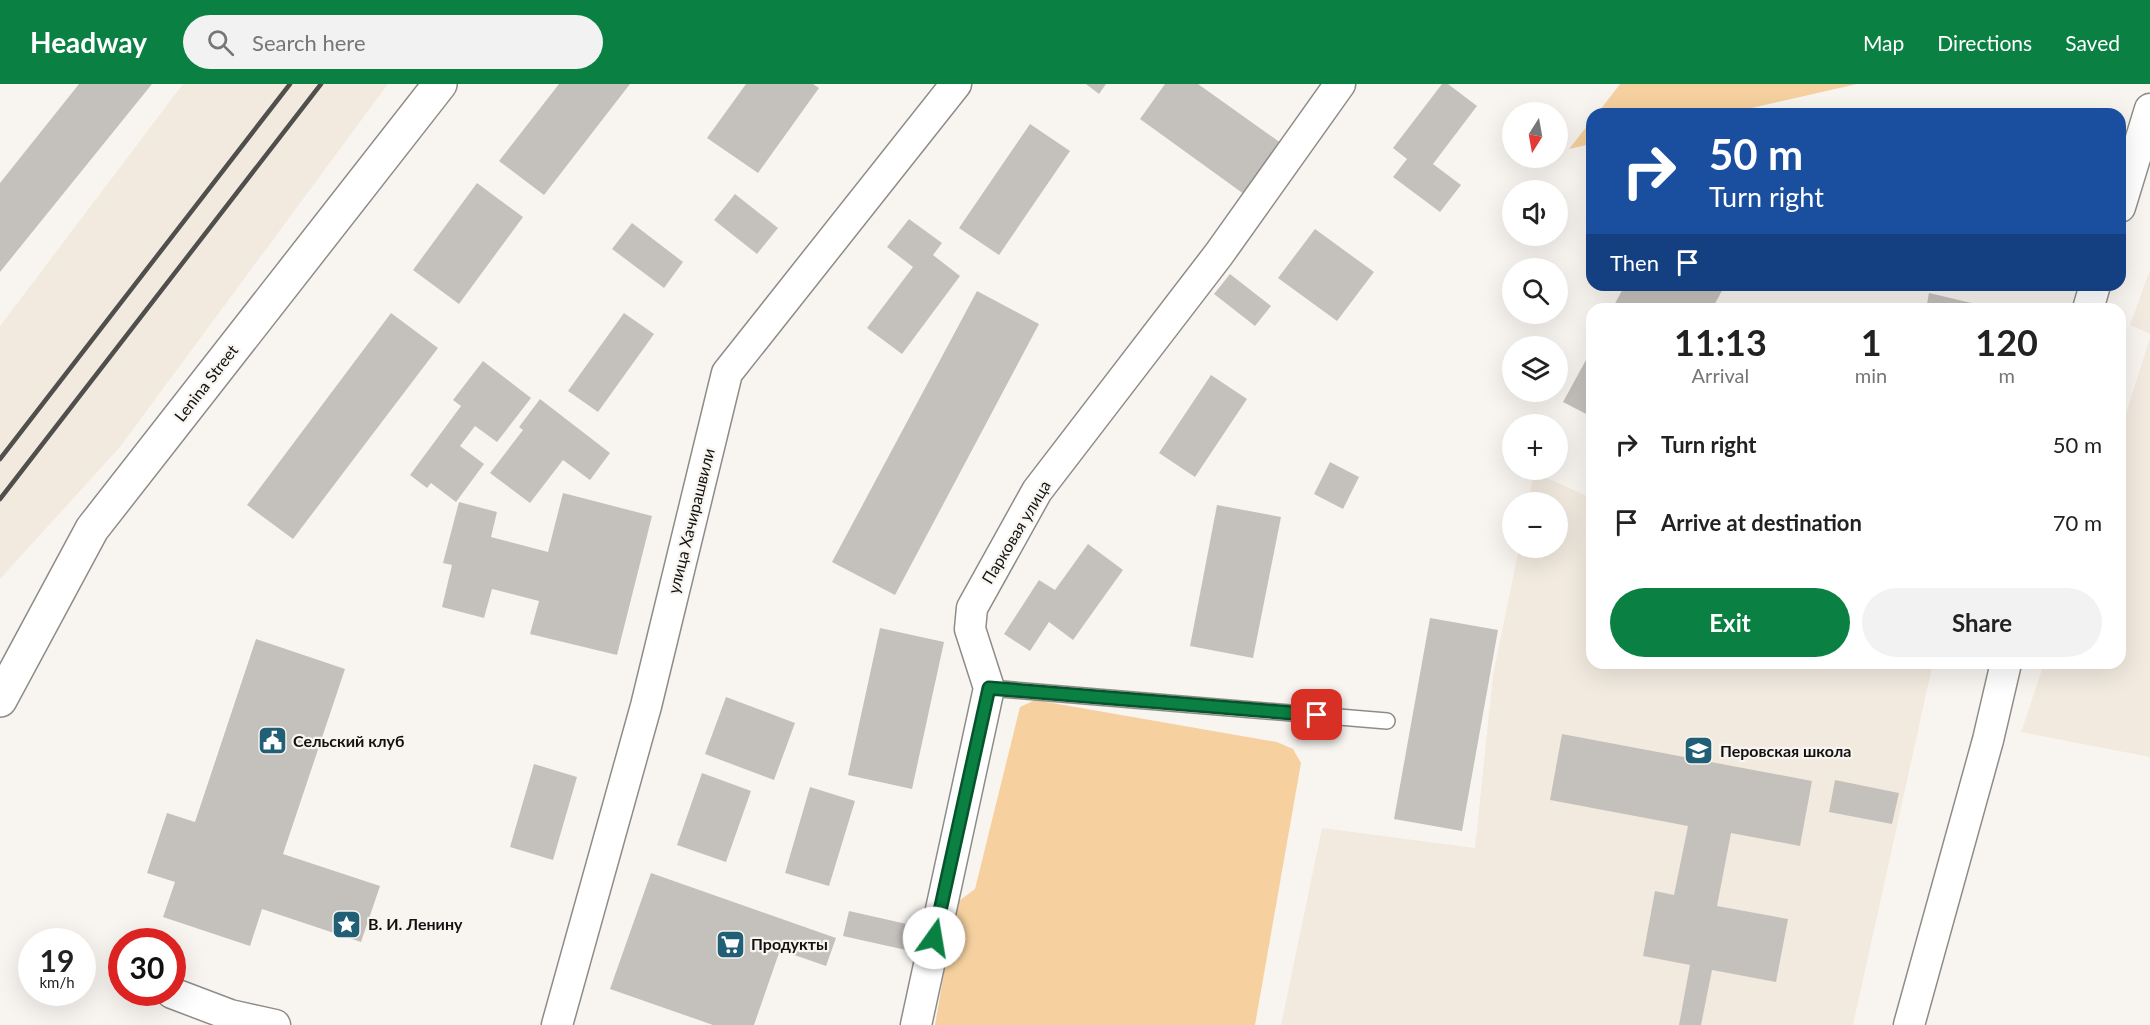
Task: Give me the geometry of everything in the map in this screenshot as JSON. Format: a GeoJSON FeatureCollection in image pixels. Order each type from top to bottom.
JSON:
{"type":"FeatureCollection","features":[{"type":"Feature","properties":{"kind":"street","name":"Lenina Street"},"geometry":{"type":"LineString","coordinates":[[0,700],[92,529],[440,84]]}},
{"type":"Feature","properties":{"kind":"street","name":"улица Хачирашвили"},"geometry":{"type":"LineString","coordinates":[[557,1025],[646,706],[727,373],[956,84]]}},
{"type":"Feature","properties":{"kind":"street","name":"Парковая улица"},"geometry":{"type":"LineString","coordinates":[[916,1025],[989,688],[970,628],[972,608],[1037,491],[1219,254],[1340,84]]}},
{"type":"Feature","properties":{"kind":"street"},"geometry":{"type":"LineString","coordinates":[[2126,187],[2150,109]]}},
{"type":"Feature","properties":{"kind":"street"},"geometry":{"type":"LineString","coordinates":[[1909,1025],[1986,750],[2005,669]]}},
{"type":"Feature","properties":{"kind":"street"},"geometry":{"type":"LineString","coordinates":[[186,998],[231,1015],[275,1025]]}},
{"type":"Feature","properties":{"kind":"lane"},"geometry":{"type":"LineString","coordinates":[[989,688],[1388,721]]}},
{"type":"Feature","properties":{"kind":"shaded area"},"geometry":{"type":"Polygon","coordinates":[[[183,84],[388,84],[120,447],[0,579],[0,326],[183,84]]]}},
{"type":"Feature","properties":{"kind":"shaded area"},"geometry":{"type":"Polygon","coordinates":[[[1620,84],[1857,84],[1751,108],[1602,108],[1620,84]]]}},
{"type":"Feature","properties":{"kind":"shaded area"},"geometry":{"type":"Polygon","coordinates":[[[1586,127],[1586,145],[1569,149],[1586,127]]]}},
{"type":"Feature","properties":{"kind":"shaded area"},"geometry":{"type":"Polygon","coordinates":[[[2150,270],[2150,334],[2130,325],[2150,270]]]}},
{"type":"Feature","properties":{"kind":"shaded area"},"geometry":{"type":"Polygon","coordinates":[[[2150,338],[2150,757],[2021,732],[2042,669],[2126,669],[2126,413],[2150,338]]]}},
{"type":"Feature","properties":{"kind":"shaded area","name":"Перовская школа"},"geometry":{"type":"Polygon","coordinates":[[[1532,480],[1552,480],[1586,496],[1586,669],[1932,669],[1853,1025],[1281,1025],[1322,828],[1475,848],[1493,675],[1517,558],[1568,558],[1568,492],[1530,492],[1532,480]]]}},
{"type":"Feature","properties":{"kind":"shaded area"},"geometry":{"type":"Polygon","coordinates":[[[1035,700],[1277,742],[1293,749],[1301,763],[1255,1025],[935,1025],[956,903],[975,889],[1020,707],[1035,700]]]}},
{"type":"Feature","properties":{"kind":"building"},"geometry":{"type":"Polygon","coordinates":[[[79,84],[152,84],[0,272],[0,183],[79,84]]]}},
{"type":"Feature","properties":{"kind":"building"},"geometry":{"type":"Polygon","coordinates":[[[559,84],[630,84],[544,195],[499,161],[559,84]]]}},
{"type":"Feature","properties":{"kind":"building"},"geometry":{"type":"Polygon","coordinates":[[[746,84],[813,84],[819,88],[758,173],[707,138],[746,84]]]}},
{"type":"Feature","properties":{"kind":"building"},"geometry":{"type":"Polygon","coordinates":[[[1086,84],[1106,84],[1099,94],[1086,84]]]}},
{"type":"Feature","properties":{"kind":"building"},"geometry":{"type":"Polygon","coordinates":[[[1165,84],[1198,84],[1285,146],[1248,197],[1140,119],[1165,84]]]}},
{"type":"Feature","properties":{"kind":"building"},"geometry":{"type":"Polygon","coordinates":[[[1442,84],[1448,84],[1477,106],[1433,164],[1461,185],[1440,212],[1393,177],[1407,159],[1393,148],[1442,84]]]}},
{"type":"Feature","properties":{"kind":"building"},"geometry":{"type":"Polygon","coordinates":[[[1030,124],[1070,151],[999,255],[959,228],[1030,124]]]}},
{"type":"Feature","properties":{"kind":"building"},"geometry":{"type":"Polygon","coordinates":[[[477,183],[523,217],[459,304],[413,270],[477,183]]]}},
{"type":"Feature","properties":{"kind":"building"},"geometry":{"type":"Polygon","coordinates":[[[735,194],[778,228],[757,254],[714,220],[735,194]]]}},
{"type":"Feature","properties":{"kind":"building"},"geometry":{"type":"Polygon","coordinates":[[[909,219],[942,243],[933,255],[960,276],[902,354],[867,328],[913,267],[887,247],[909,219]]]}},
{"type":"Feature","properties":{"kind":"building"},"geometry":{"type":"Polygon","coordinates":[[[632,223],[683,262],[664,288],[612,249],[632,223]]]}},
{"type":"Feature","properties":{"kind":"building"},"geometry":{"type":"Polygon","coordinates":[[[1315,229],[1374,272],[1337,321],[1278,278],[1315,229]]]}},
{"type":"Feature","properties":{"kind":"building"},"geometry":{"type":"Polygon","coordinates":[[[1230,274],[1271,306],[1255,326],[1214,294],[1230,274]]]}},
{"type":"Feature","properties":{"kind":"building"},"geometry":{"type":"Polygon","coordinates":[[[977,291],[1039,324],[895,595],[832,562],[977,291]]]}},
{"type":"Feature","properties":{"kind":"building"},"geometry":{"type":"Polygon","coordinates":[[[1622,291],[1722,291],[1715,303],[1615,303],[1622,291]]]}},
{"type":"Feature","properties":{"kind":"building"},"geometry":{"type":"Polygon","coordinates":[[[1929,293],[1972,303],[1927,303],[1929,293]]]}},
{"type":"Feature","properties":{"kind":"building"},"geometry":{"type":"Polygon","coordinates":[[[391,313],[438,348],[293,539],[247,505],[391,313]]]}},
{"type":"Feature","properties":{"kind":"building"},"geometry":{"type":"Polygon","coordinates":[[[624,313],[654,334],[598,412],[568,391],[624,313]]]}},
{"type":"Feature","properties":{"kind":"building"},"geometry":{"type":"Polygon","coordinates":[[[1586,360],[1586,414],[1563,402],[1568,402],[1568,393],[1586,360]]]}},
{"type":"Feature","properties":{"kind":"building"},"geometry":{"type":"Polygon","coordinates":[[[483,361],[531,398],[497,442],[475,426],[460,446],[484,464],[456,502],[431,483],[427,488],[410,475],[461,406],[453,400],[483,361]]]}},
{"type":"Feature","properties":{"kind":"building"},"geometry":{"type":"Polygon","coordinates":[[[1211,375],[1247,399],[1195,477],[1159,453],[1211,375]]]}},
{"type":"Feature","properties":{"kind":"building"},"geometry":{"type":"Polygon","coordinates":[[[540,399],[610,453],[590,480],[563,460],[530,503],[490,473],[523,430],[519,427],[540,399]]]}},
{"type":"Feature","properties":{"kind":"building"},"geometry":{"type":"Polygon","coordinates":[[[1330,462],[1359,477],[1343,509],[1314,494],[1330,462]]]}},
{"type":"Feature","properties":{"kind":"building"},"geometry":{"type":"Polygon","coordinates":[[[563,493],[652,516],[617,655],[530,634],[539,601],[492,589],[484,618],[442,607],[452,565],[443,563],[459,502],[497,512],[491,537],[548,552],[563,493]]]}},
{"type":"Feature","properties":{"kind":"building"},"geometry":{"type":"Polygon","coordinates":[[[1217,505],[1281,517],[1253,658],[1190,646],[1217,505]]]}},
{"type":"Feature","properties":{"kind":"building"},"geometry":{"type":"Polygon","coordinates":[[[1088,544],[1123,570],[1073,640],[1049,622],[1030,651],[1004,634],[1039,580],[1055,590],[1088,544]]]}},
{"type":"Feature","properties":{"kind":"building"},"geometry":{"type":"Polygon","coordinates":[[[1430,618],[1498,630],[1462,831],[1394,819],[1430,618]]]}},
{"type":"Feature","properties":{"kind":"building"},"geometry":{"type":"Polygon","coordinates":[[[880,628],[944,642],[912,789],[848,775],[880,628]]]}},
{"type":"Feature","properties":{"kind":"building","name":"Сельский клуб"},"geometry":{"type":"Polygon","coordinates":[[[256,639],[345,669],[283,854],[380,886],[361,942],[262,909],[250,946],[163,917],[175,882],[147,873],[167,813],[195,822],[256,639]]]}},
{"type":"Feature","properties":{"kind":"building"},"geometry":{"type":"Polygon","coordinates":[[[726,697],[795,723],[774,780],[705,754],[726,697]]]}},
{"type":"Feature","properties":{"kind":"building"},"geometry":{"type":"Polygon","coordinates":[[[1562,734],[1812,781],[1800,846],[1731,833],[1717,906],[1788,919],[1776,982],[1712,970],[1701,1025],[1679,1025],[1690,965],[1643,956],[1655,891],[1674,895],[1688,826],[1550,800],[1562,734]]]}},
{"type":"Feature","properties":{"kind":"building"},"geometry":{"type":"Polygon","coordinates":[[[534,764],[577,777],[553,860],[510,847],[534,764]]]}},
{"type":"Feature","properties":{"kind":"building"},"geometry":{"type":"Polygon","coordinates":[[[702,773],[751,791],[726,862],[677,845],[702,773]]]}},
{"type":"Feature","properties":{"kind":"building"},"geometry":{"type":"Polygon","coordinates":[[[1835,780],[1899,793],[1892,824],[1829,812],[1835,780]]]}},
{"type":"Feature","properties":{"kind":"building"},"geometry":{"type":"Polygon","coordinates":[[[810,787],[855,801],[829,886],[785,873],[810,787]]]}},
{"type":"Feature","properties":{"kind":"building","name":"Продукты"},"geometry":{"type":"Polygon","coordinates":[[[651,873],[836,938],[826,966],[780,950],[754,1025],[713,1025],[610,989],[651,873]]]}},
{"type":"Feature","properties":{"kind":"building"},"geometry":{"type":"Polygon","coordinates":[[[849,911],[920,927],[915,952],[843,936],[849,911]]]}},
{"type":"Feature","properties":{"kind":"railway"},"geometry":{"type":"LineString","coordinates":[[0,459],[290,84]]}},
{"type":"Feature","properties":{"kind":"railway"},"geometry":{"type":"LineString","coordinates":[[0,499],[321,84]]}},
{"type":"Feature","properties":{"kind":"place","name":"Сельский клуб"},"geometry":{"type":"Point","coordinates":[272,741]}},
{"type":"Feature","properties":{"kind":"place","name":"Перовская школа"},"geometry":{"type":"Point","coordinates":[1699,751]}},
{"type":"Feature","properties":{"kind":"place","name":"В. И. Ленину"},"geometry":{"type":"Point","coordinates":[347,924]}},
{"type":"Feature","properties":{"kind":"place","name":"Продукты"},"geometry":{"type":"Point","coordinates":[730,944]}},
{"type":"Feature","properties":{"kind":"route"},"geometry":{"type":"LineString","coordinates":[[934,938],[989,688],[1317,715]]}}]}
